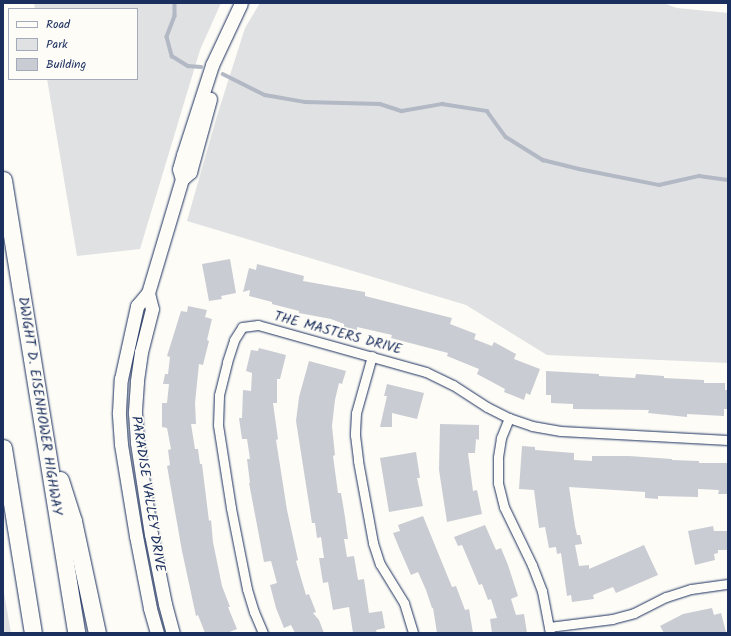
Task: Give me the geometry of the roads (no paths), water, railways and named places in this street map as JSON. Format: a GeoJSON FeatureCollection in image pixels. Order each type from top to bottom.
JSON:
{"type":"FeatureCollection","features":[{"type":"Feature","properties":{"kind":"highway","name":"DWIGHT D. EISENHOWER HIGHWAY"},"geometry":{"type":"LineString","coordinates":[[3,180],[76,633]]}},
{"type":"Feature","properties":{"kind":"highway"},"geometry":{"type":"LineString","coordinates":[[43,430],[73,521],[97,633]]}},
{"type":"Feature","properties":{"kind":"highway"},"geometry":{"type":"LineString","coordinates":[[3,448],[33,633]]}},
{"type":"Feature","properties":{"kind":"street","name":"PARADISE VALLEY DRIVE"},"geometry":{"type":"LineString","coordinates":[[158,633],[150,608],[121,444],[119,412],[121,379],[137,306],[148,293],[182,179],[179,168],[183,155],[212,65],[222,47],[241,3]]}},
{"type":"Feature","properties":{"kind":"street","name":"PARADISE VALLEY DRIVE"},"geometry":{"type":"LineString","coordinates":[[148,293],[152,309],[141,352],[137,382],[135,413],[137,443],[151,534],[165,604],[173,633]]}},
{"type":"Feature","properties":{"kind":"street","name":"THE MASTERS DRIVE"},"geometry":{"type":"LineString","coordinates":[[264,633],[254,612],[247,589],[231,508],[218,425],[219,395],[234,340],[242,327],[258,325],[426,372],[453,385],[487,407],[509,418],[532,426],[561,430],[728,440]]}},
{"type":"Feature","properties":{"kind":"street"},"geometry":{"type":"LineString","coordinates":[[372,356],[356,414],[355,435],[358,461],[373,543],[380,564],[404,603],[413,633]]}},
{"type":"Feature","properties":{"kind":"street"},"geometry":{"type":"LineString","coordinates":[[509,418],[501,438],[498,458],[498,483],[504,507],[532,565],[542,591],[549,630],[612,619],[634,613],[666,597],[691,589],[728,584]]}},
{"type":"Feature","properties":{"kind":"waterway"},"geometry":{"type":"LineString","coordinates":[[175,3],[175,16],[167,37],[172,56],[188,66],[201,67]]}},
{"type":"Feature","properties":{"kind":"waterway"},"geometry":{"type":"LineString","coordinates":[[223,74],[265,95],[305,102],[380,104],[402,111],[442,104],[487,111],[506,137],[543,160],[579,169],[659,185],[699,176],[728,180]]}}]}
